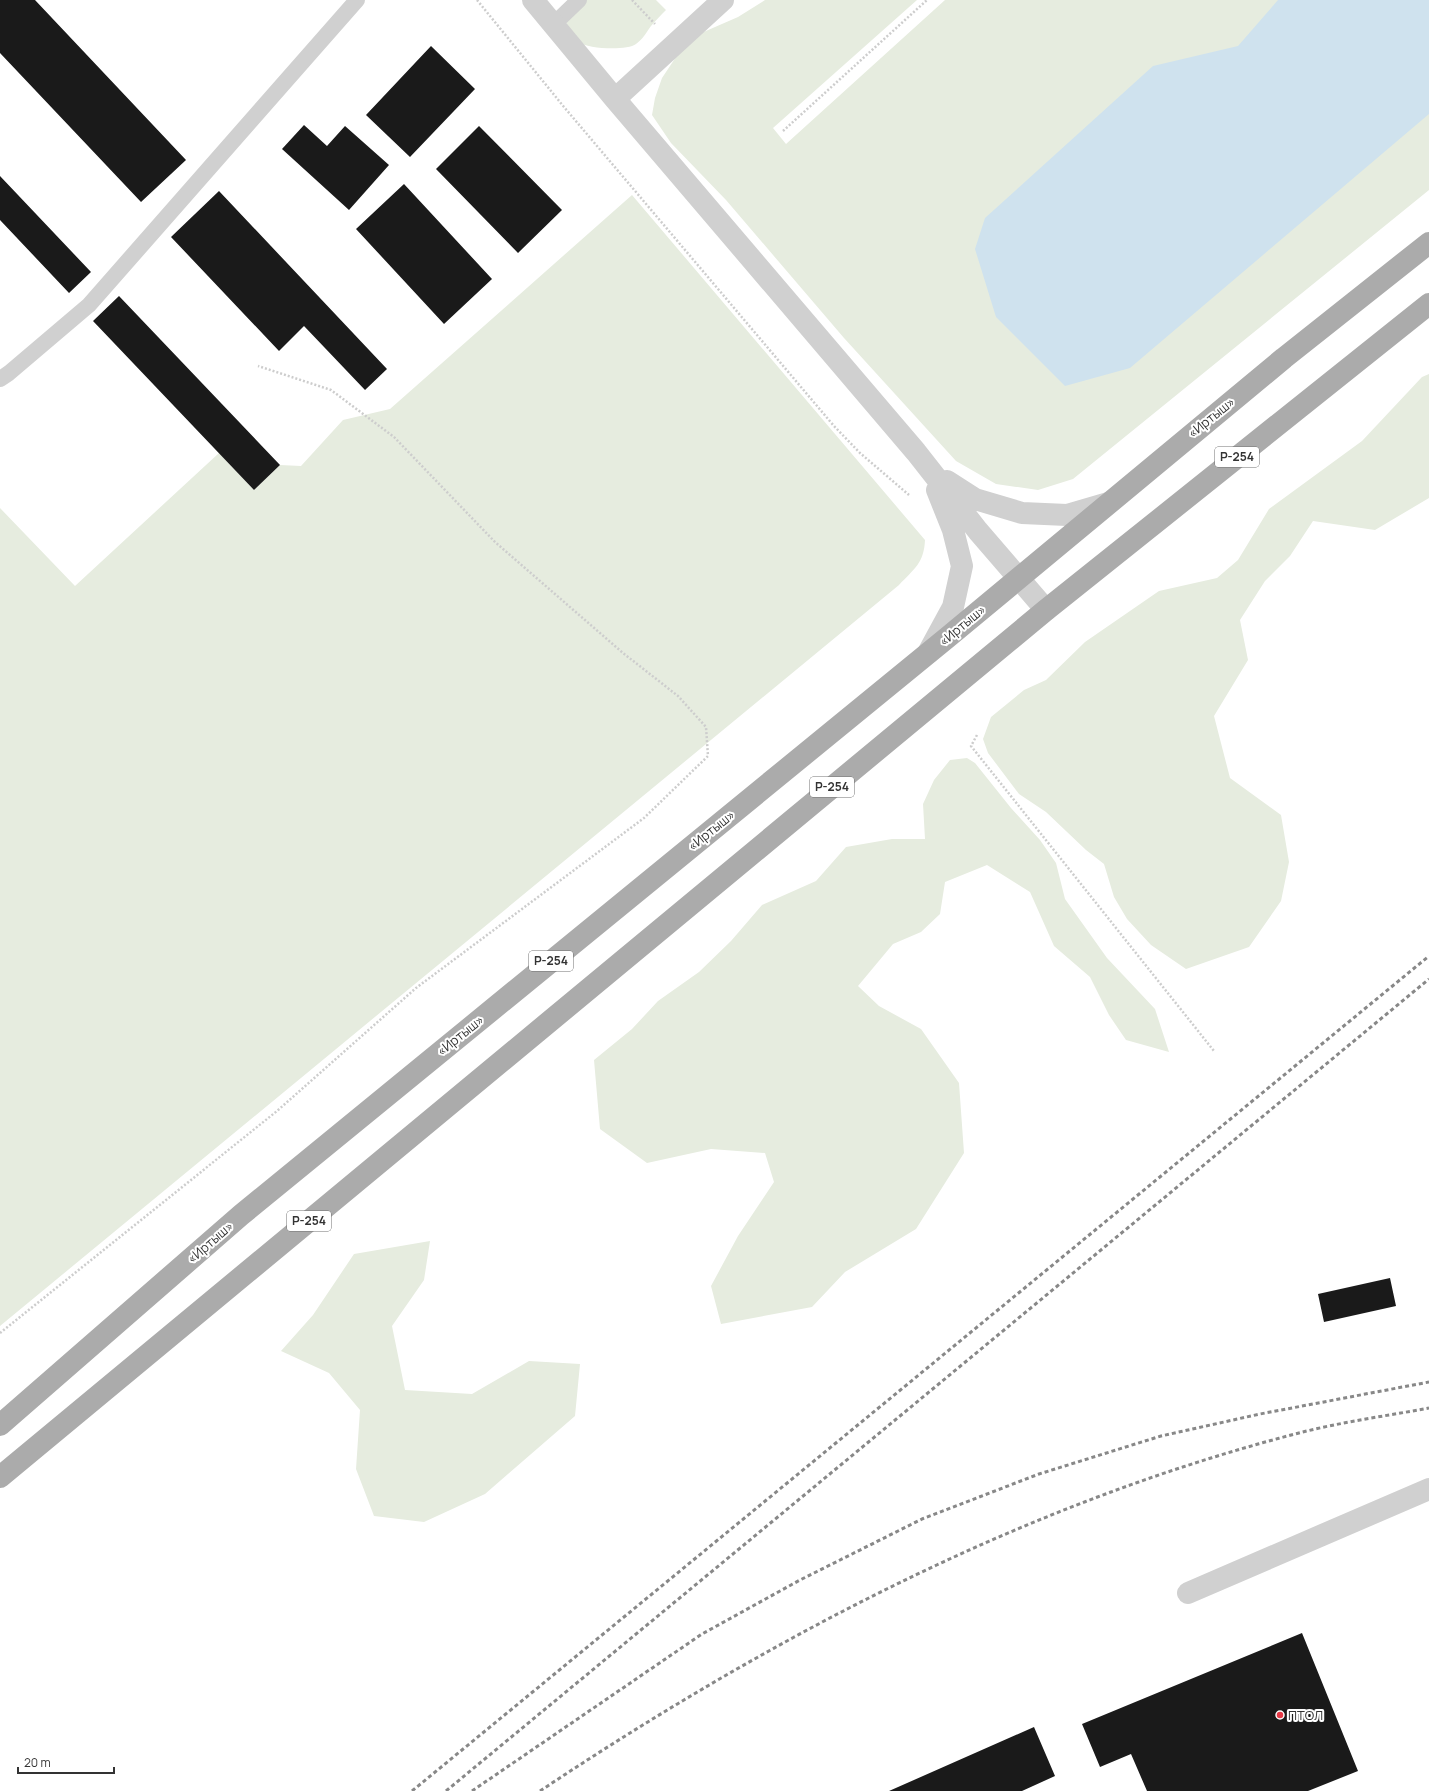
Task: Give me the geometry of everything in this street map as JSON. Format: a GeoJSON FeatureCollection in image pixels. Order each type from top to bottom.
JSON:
{"type":"FeatureCollection","features":[{"type":"Feature","properties":{"kind":"main road","name":"«Иртыш»"},"geometry":{"type":"LineString","coordinates":[[0,1425],[241,1215],[928,653],[1284,358],[1429,243]]}},
{"type":"Feature","properties":{"kind":"main road","name":"Р-254"},"geometry":{"type":"LineString","coordinates":[[0,1478],[1046,610],[1429,304]]}},
{"type":"Feature","properties":{"kind":"street"},"geometry":{"type":"LineString","coordinates":[[533,0],[615,99],[928,467],[1018,578],[1046,610]]}},
{"type":"Feature","properties":{"kind":"street"},"geometry":{"type":"LineString","coordinates":[[615,99],[723,0]]}},
{"type":"Feature","properties":{"kind":"street"},"geometry":{"type":"LineString","coordinates":[[928,467],[975,499],[1022,513],[1067,515],[1108,503]]}},
{"type":"Feature","properties":{"kind":"street"},"geometry":{"type":"LineString","coordinates":[[928,467],[953,530],[962,566],[953,607],[928,653]]}},
{"type":"Feature","properties":{"kind":"street"},"geometry":{"type":"LineString","coordinates":[[1188,1593],[1429,1489]]}},
{"type":"Feature","properties":{"kind":"lane"},"geometry":{"type":"LineString","coordinates":[[0,379],[10,373],[89,305],[357,0]]}},
{"type":"Feature","properties":{"kind":"lane"},"geometry":{"type":"LineString","coordinates":[[553,25],[579,0]]}},
{"type":"Feature","properties":{"kind":"path"},"geometry":{"type":"LineString","coordinates":[[477,0],[564,107],[834,426],[860,452],[887,474],[912,499]]}},
{"type":"Feature","properties":{"kind":"path"},"geometry":{"type":"LineString","coordinates":[[632,0],[675,44]]}},
{"type":"Feature","properties":{"kind":"path"},"geometry":{"type":"LineString","coordinates":[[783,131],[927,0]]}},
{"type":"Feature","properties":{"kind":"path"},"geometry":{"type":"LineString","coordinates":[[0,1333],[277,1111],[416,988],[644,818],[708,756],[706,727],[678,696],[623,653],[495,542],[394,437],[331,390],[258,366]]}},
{"type":"Feature","properties":{"kind":"path"},"geometry":{"type":"LineString","coordinates":[[977,735],[971,746],[1214,1051]]}},
{"type":"Feature","properties":{"kind":"shaded area"},"geometry":{"type":"Polygon","coordinates":[[[586,0],[656,0],[666,10],[651,26],[643,38],[636,44],[624,48],[598,48],[583,44],[576,40],[567,26],[566,19],[586,0]]]}},
{"type":"Feature","properties":{"kind":"shaded area"},"geometry":{"type":"Polygon","coordinates":[[[765,0],[917,0],[773,128],[786,144],[945,0],[1429,0],[1429,190],[1073,479],[1038,490],[996,484],[956,461],[844,338],[726,200],[671,143],[652,115],[655,98],[662,78],[678,54],[699,34],[738,17],[765,0]]]}},
{"type":"Feature","properties":{"kind":"shaded area"},"geometry":{"type":"Polygon","coordinates":[[[632,195],[925,540],[923,554],[920,560],[914,570],[899,585],[0,1326],[0,508],[75,586],[219,453],[254,490],[280,465],[301,466],[343,420],[390,409],[632,195]]]}},
{"type":"Feature","properties":{"kind":"shaded area"},"geometry":{"type":"Polygon","coordinates":[[[1429,374],[1429,498],[1375,530],[1313,521],[1290,556],[1265,581],[1240,620],[1248,660],[1214,716],[1230,778],[1281,815],[1289,862],[1281,901],[1249,947],[1186,969],[1151,945],[1127,919],[1114,897],[1104,864],[1086,850],[1046,812],[1019,794],[988,753],[983,739],[991,717],[1024,690],[1046,680],[1085,642],[1159,591],[1217,578],[1238,560],[1269,509],[1362,441],[1422,377],[1429,374]]]}},
{"type":"Feature","properties":{"kind":"shaded area"},"geometry":{"type":"Polygon","coordinates":[[[967,758],[975,763],[1011,808],[1040,840],[1056,863],[1065,899],[1107,958],[1155,1009],[1169,1052],[1126,1040],[1109,1015],[1090,977],[1054,946],[1030,892],[987,865],[945,882],[940,914],[921,932],[893,944],[858,986],[879,1006],[921,1029],[959,1083],[964,1153],[916,1229],[845,1272],[812,1307],[721,1324],[711,1286],[738,1236],[774,1182],[765,1153],[711,1149],[647,1163],[600,1129],[594,1060],[632,1029],[658,1001],[699,972],[731,941],[762,905],[816,881],[846,847],[892,839],[925,839],[923,804],[934,780],[950,760],[967,758]]]}},
{"type":"Feature","properties":{"kind":"shaded area"},"geometry":{"type":"Polygon","coordinates":[[[430,1241],[424,1280],[392,1326],[405,1390],[472,1394],[529,1361],[580,1364],[575,1416],[485,1494],[424,1522],[374,1516],[356,1469],[360,1410],[329,1373],[281,1351],[313,1315],[354,1254],[430,1241]]]}},
{"type":"Feature","properties":{"kind":"water"},"geometry":{"type":"Polygon","coordinates":[[[1278,0],[1429,0],[1429,114],[1130,368],[1065,386],[996,317],[975,249],[985,218],[1153,66],[1238,46],[1278,0]]]}},
{"type":"Feature","properties":{"kind":"building"},"geometry":{"type":"Polygon","coordinates":[[[0,0],[35,0],[186,160],[141,202],[0,53],[0,0]]]}},
{"type":"Feature","properties":{"kind":"building"},"geometry":{"type":"Polygon","coordinates":[[[431,46],[475,89],[410,157],[366,115],[431,46]]]}},
{"type":"Feature","properties":{"kind":"building"},"geometry":{"type":"Polygon","coordinates":[[[304,125],[327,146],[345,126],[389,165],[349,210],[282,149],[304,125]]]}},
{"type":"Feature","properties":{"kind":"building"},"geometry":{"type":"Polygon","coordinates":[[[479,126],[562,210],[518,253],[436,169],[479,126]]]}},
{"type":"Feature","properties":{"kind":"building"},"geometry":{"type":"Polygon","coordinates":[[[0,176],[91,272],[69,293],[0,220],[0,176]]]}},
{"type":"Feature","properties":{"kind":"building"},"geometry":{"type":"Polygon","coordinates":[[[404,184],[492,279],[444,324],[356,229],[404,184]]]}},
{"type":"Feature","properties":{"kind":"building"},"geometry":{"type":"Polygon","coordinates":[[[219,191],[387,369],[365,390],[304,326],[279,351],[171,237],[219,191]]]}},
{"type":"Feature","properties":{"kind":"building"},"geometry":{"type":"Polygon","coordinates":[[[119,296],[280,465],[254,490],[93,321],[119,296]]]}},
{"type":"Feature","properties":{"kind":"building"},"geometry":{"type":"Polygon","coordinates":[[[1390,1278],[1396,1306],[1324,1322],[1318,1294],[1390,1278]]]}},
{"type":"Feature","properties":{"kind":"building"},"geometry":{"type":"Polygon","coordinates":[[[1302,1633],[1358,1771],[1308,1791],[1147,1791],[1131,1754],[1100,1767],[1082,1724],[1302,1633]]]}},
{"type":"Feature","properties":{"kind":"building"},"geometry":{"type":"Polygon","coordinates":[[[1034,1727],[1055,1776],[1022,1791],[889,1791],[1034,1727]]]}},
{"type":"Feature","properties":{"kind":"railway"},"geometry":{"type":"LineString","coordinates":[[412,1791],[1429,956]]}},
{"type":"Feature","properties":{"kind":"railway"},"geometry":{"type":"LineString","coordinates":[[446,1791],[1429,979]]}},
{"type":"Feature","properties":{"kind":"railway"},"geometry":{"type":"LineString","coordinates":[[472,1791],[702,1634],[800,1580],[922,1519],[1039,1474],[1161,1436],[1260,1414],[1429,1382]]}},
{"type":"Feature","properties":{"kind":"railway"},"geometry":{"type":"LineString","coordinates":[[540,1791],[628,1734],[811,1628],[905,1580],[1001,1536],[1098,1497],[1198,1462],[1315,1429],[1429,1408]]}},
{"type":"Feature","properties":{"kind":"place","name":"ПТОЛ"},"geometry":{"type":"Point","coordinates":[1280,1715]}}]}
